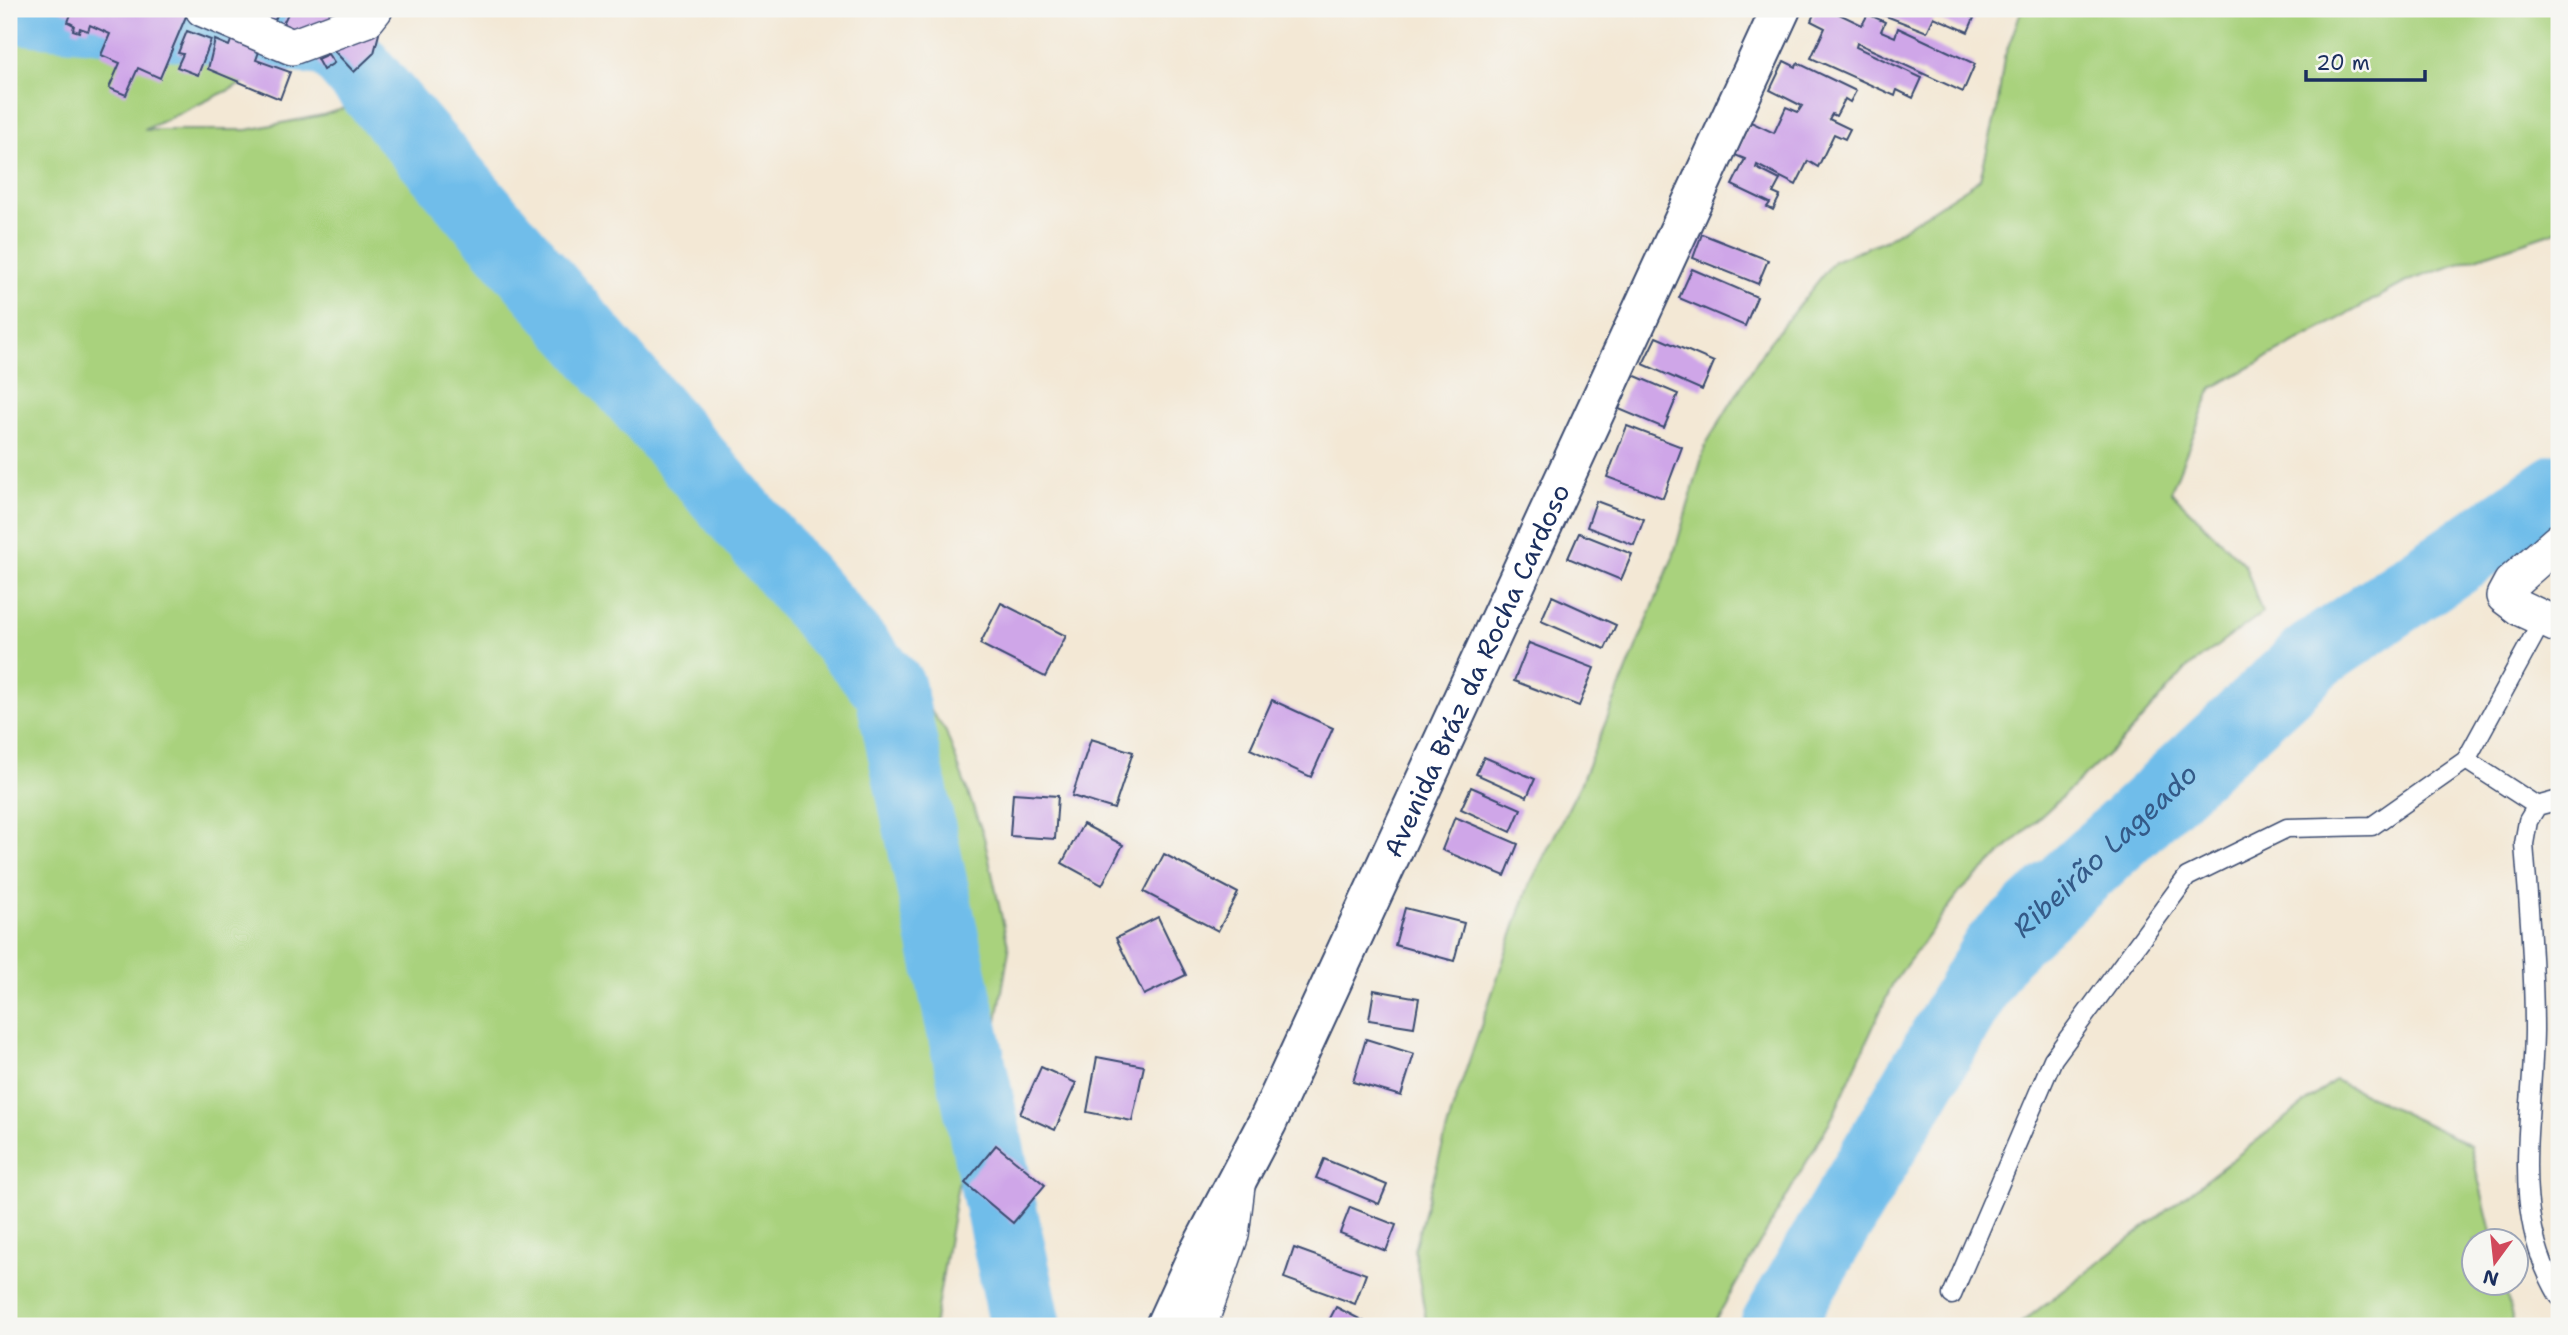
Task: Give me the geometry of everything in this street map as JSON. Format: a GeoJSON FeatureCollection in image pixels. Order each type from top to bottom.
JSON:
{"type":"FeatureCollection","features":[{"type":"Feature","properties":{"kind":"street"},"geometry":{"type":"LineString","coordinates":[[203,9],[292,47],[367,19],[375,9]]}},
{"type":"Feature","properties":{"kind":"street","name":"Avenida Bráz da Rocha Cardoso"},"geometry":{"type":"LineString","coordinates":[[1165,1326],[1421,793],[1674,234],[1780,9]]}},
{"type":"Feature","properties":{"kind":"street"},"geometry":{"type":"LineString","coordinates":[[2551,623],[2505,598],[2511,583],[2559,541]]}},
{"type":"Feature","properties":{"kind":"street"},"geometry":{"type":"LineString","coordinates":[[1199,1326],[1231,1235],[1237,1180]]}},
{"type":"Feature","properties":{"kind":"lane"},"geometry":{"type":"LineString","coordinates":[[1952,1295],[2053,1059],[2187,877],[2287,828],[2372,826],[2466,760],[2551,623]]}},
{"type":"Feature","properties":{"kind":"lane"},"geometry":{"type":"LineString","coordinates":[[2466,760],[2537,806]]}},
{"type":"Feature","properties":{"kind":"lane"},"geometry":{"type":"LineString","coordinates":[[2559,800],[2546,801],[2537,806],[2528,821],[2524,844],[2534,983],[2526,1157],[2530,1228],[2544,1270],[2559,1296]]}},
{"type":"Feature","properties":{"kind":"green space"},"geometry":{"type":"Polygon","coordinates":[[[2022,9],[2559,9],[2559,230],[2408,281],[2212,388],[2171,492],[2245,565],[2262,613],[2186,669],[2126,737],[1960,892],[1893,983],[1833,1116],[1712,1326],[1427,1326],[1414,1249],[1453,1108],[1528,888],[1580,785],[1673,557],[1706,444],[1765,348],[1834,261],[1887,239],[1980,179],[1997,109],[2004,58],[2022,9]]]}},
{"type":"Feature","properties":{"kind":"green space"},"geometry":{"type":"Polygon","coordinates":[[[9,13],[333,41],[144,130],[247,130],[323,115],[407,88],[461,187],[536,274],[614,356],[685,460],[756,551],[880,638],[946,732],[984,837],[1009,950],[990,1062],[960,1172],[934,1326],[9,1326],[9,13]]]}},
{"type":"Feature","properties":{"kind":"green space"},"geometry":{"type":"Polygon","coordinates":[[[2335,1080],[2470,1145],[2490,1226],[2460,1226],[2460,1296],[2507,1296],[2514,1326],[2017,1326],[2335,1080]]]}},
{"type":"Feature","properties":{"kind":"building"},"geometry":{"type":"Polygon","coordinates":[[[57,9],[177,9],[187,14],[160,78],[138,68],[126,95],[109,88],[120,63],[101,55],[110,34],[90,25],[88,31],[80,28],[79,32],[73,30],[74,25],[68,22],[71,14],[57,9]]]}},
{"type":"Feature","properties":{"kind":"building"},"geometry":{"type":"Polygon","coordinates":[[[254,9],[280,9],[272,26],[251,16],[254,9]]]}},
{"type":"Feature","properties":{"kind":"building"},"geometry":{"type":"Polygon","coordinates":[[[290,9],[346,9],[381,26],[374,53],[354,72],[323,39],[281,28],[290,9]]]}},
{"type":"Feature","properties":{"kind":"building"},"geometry":{"type":"Polygon","coordinates":[[[1816,9],[1841,9],[1839,14],[1862,25],[1868,14],[1885,22],[1881,31],[1895,37],[1898,28],[1975,64],[1963,92],[1857,43],[1856,47],[1922,78],[1913,98],[1897,90],[1895,96],[1811,58],[1825,28],[1811,21],[1816,9]]]}},
{"type":"Feature","properties":{"kind":"building"},"geometry":{"type":"Polygon","coordinates":[[[1868,9],[1966,9],[1964,14],[1974,18],[1968,32],[1934,17],[1927,32],[1868,9]]]}},
{"type":"Feature","properties":{"kind":"building"},"geometry":{"type":"Polygon","coordinates":[[[187,31],[211,40],[198,75],[177,67],[183,54],[178,53],[187,31]]]}},
{"type":"Feature","properties":{"kind":"building"},"geometry":{"type":"Polygon","coordinates":[[[232,38],[260,49],[256,60],[290,72],[280,99],[208,69],[215,40],[229,46],[232,38]]]}},
{"type":"Feature","properties":{"kind":"building"},"geometry":{"type":"Polygon","coordinates":[[[328,54],[334,63],[323,70],[317,59],[328,54]]]}},
{"type":"Feature","properties":{"kind":"building"},"geometry":{"type":"Polygon","coordinates":[[[1784,61],[1796,67],[1798,63],[1856,91],[1850,102],[1845,99],[1836,116],[1832,114],[1829,119],[1850,129],[1845,139],[1834,134],[1818,167],[1808,161],[1796,185],[1757,165],[1756,168],[1780,180],[1773,193],[1780,196],[1773,210],[1767,207],[1770,203],[1732,185],[1745,159],[1735,155],[1751,122],[1774,133],[1786,107],[1798,112],[1802,106],[1770,90],[1784,61]]]}},
{"type":"Feature","properties":{"kind":"building"},"geometry":{"type":"Polygon","coordinates":[[[1702,234],[1768,260],[1758,284],[1693,258],[1702,234]]]}},
{"type":"Feature","properties":{"kind":"building"},"geometry":{"type":"Polygon","coordinates":[[[1692,269],[1757,297],[1745,326],[1679,298],[1692,269]]]}},
{"type":"Feature","properties":{"kind":"building"},"geometry":{"type":"Polygon","coordinates":[[[1656,337],[1714,362],[1702,390],[1643,364],[1656,337]]]}},
{"type":"Feature","properties":{"kind":"building"},"geometry":{"type":"Polygon","coordinates":[[[1633,375],[1678,394],[1664,428],[1619,409],[1633,375]]]}},
{"type":"Feature","properties":{"kind":"building"},"geometry":{"type":"Polygon","coordinates":[[[1627,426],[1682,447],[1663,498],[1607,477],[1627,426]]]}},
{"type":"Feature","properties":{"kind":"building"},"geometry":{"type":"Polygon","coordinates":[[[1596,501],[1644,519],[1634,545],[1587,527],[1596,501]]]}},
{"type":"Feature","properties":{"kind":"building"},"geometry":{"type":"Polygon","coordinates":[[[1579,533],[1632,554],[1621,580],[1568,558],[1579,533]]]}},
{"type":"Feature","properties":{"kind":"building"},"geometry":{"type":"Polygon","coordinates":[[[1552,596],[1616,625],[1605,649],[1541,621],[1552,596]]]}},
{"type":"Feature","properties":{"kind":"building"},"geometry":{"type":"Polygon","coordinates":[[[1001,603],[1066,636],[1045,677],[980,644],[1001,603]]]}},
{"type":"Feature","properties":{"kind":"building"},"geometry":{"type":"Polygon","coordinates":[[[1529,643],[1594,668],[1579,706],[1514,681],[1529,643]]]}},
{"type":"Feature","properties":{"kind":"building"},"geometry":{"type":"Polygon","coordinates":[[[1272,700],[1333,728],[1311,777],[1250,749],[1272,700]]]}},
{"type":"Feature","properties":{"kind":"building"},"geometry":{"type":"Polygon","coordinates":[[[1091,739],[1133,752],[1114,809],[1072,796],[1091,739]]]}},
{"type":"Feature","properties":{"kind":"building"},"geometry":{"type":"Polygon","coordinates":[[[1484,757],[1535,779],[1527,797],[1476,774],[1484,757]]]}},
{"type":"Feature","properties":{"kind":"building"},"geometry":{"type":"Polygon","coordinates":[[[1471,787],[1521,809],[1511,832],[1461,809],[1471,787]]]}},
{"type":"Feature","properties":{"kind":"building"},"geometry":{"type":"Polygon","coordinates":[[[1013,793],[1058,796],[1055,839],[1010,836],[1013,793]]]}},
{"type":"Feature","properties":{"kind":"building"},"geometry":{"type":"Polygon","coordinates":[[[1455,817],[1518,844],[1505,876],[1442,850],[1455,817]]]}},
{"type":"Feature","properties":{"kind":"building"},"geometry":{"type":"Polygon","coordinates":[[[1083,824],[1123,845],[1102,885],[1062,863],[1083,824]]]}},
{"type":"Feature","properties":{"kind":"building"},"geometry":{"type":"Polygon","coordinates":[[[1164,854],[1238,893],[1218,931],[1144,892],[1164,854]]]}},
{"type":"Feature","properties":{"kind":"building"},"geometry":{"type":"Polygon","coordinates":[[[1405,908],[1464,923],[1454,961],[1395,945],[1405,908]]]}},
{"type":"Feature","properties":{"kind":"building"},"geometry":{"type":"Polygon","coordinates":[[[1158,917],[1186,975],[1144,995],[1116,938],[1158,917]]]}},
{"type":"Feature","properties":{"kind":"building"},"geometry":{"type":"Polygon","coordinates":[[[1374,990],[1419,998],[1414,1027],[1369,1020],[1374,990]]]}},
{"type":"Feature","properties":{"kind":"building"},"geometry":{"type":"Polygon","coordinates":[[[1366,1039],[1414,1054],[1401,1096],[1353,1082],[1366,1039]]]}},
{"type":"Feature","properties":{"kind":"building"},"geometry":{"type":"Polygon","coordinates":[[[1097,1057],[1144,1066],[1132,1121],[1087,1112],[1097,1057]]]}},
{"type":"Feature","properties":{"kind":"building"},"geometry":{"type":"Polygon","coordinates":[[[1041,1067],[1076,1083],[1055,1130],[1020,1114],[1041,1067]]]}},
{"type":"Feature","properties":{"kind":"building"},"geometry":{"type":"Polygon","coordinates":[[[996,1145],[1045,1185],[1013,1223],[965,1183],[996,1145]]]}},
{"type":"Feature","properties":{"kind":"building"},"geometry":{"type":"Polygon","coordinates":[[[1324,1159],[1387,1185],[1379,1204],[1316,1178],[1324,1159]]]}},
{"type":"Feature","properties":{"kind":"building"},"geometry":{"type":"Polygon","coordinates":[[[1350,1207],[1396,1225],[1386,1251],[1340,1233],[1350,1207]]]}},
{"type":"Feature","properties":{"kind":"building"},"geometry":{"type":"Polygon","coordinates":[[[1294,1248],[1366,1274],[1355,1304],[1284,1278],[1294,1248]]]}},
{"type":"Feature","properties":{"kind":"building"},"geometry":{"type":"Polygon","coordinates":[[[1336,1307],[1373,1326],[1326,1326],[1336,1307]]]}},
{"type":"Feature","properties":{"kind":"waterway"},"geometry":{"type":"LineString","coordinates":[[24,9],[333,41],[890,689],[1026,1326]]}},
{"type":"Feature","properties":{"kind":"waterway","name":"Ribeirão Lageado"},"geometry":{"type":"LineString","coordinates":[[1776,1326],[1996,951],[2315,655],[2559,489]]}}]}
